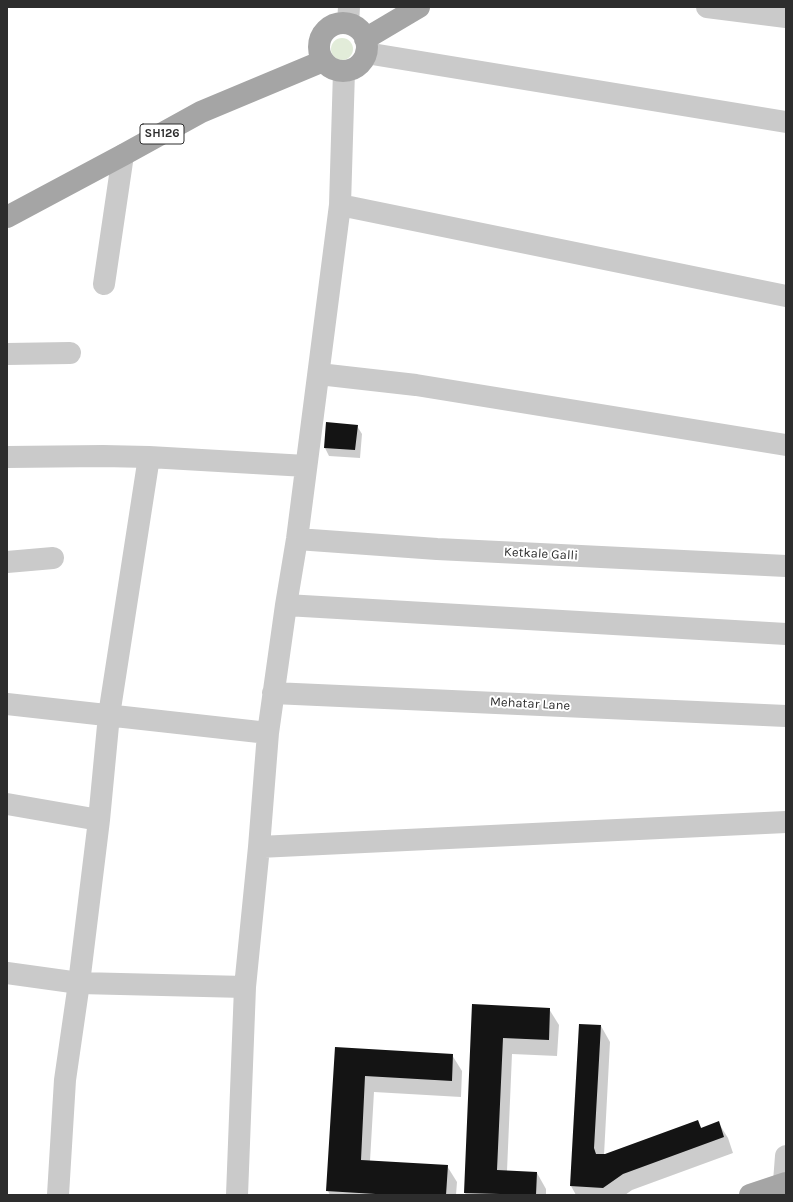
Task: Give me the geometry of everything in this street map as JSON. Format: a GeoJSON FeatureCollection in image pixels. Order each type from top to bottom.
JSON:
{"type":"FeatureCollection","features":[{"type":"Feature","properties":{"kind":"main road"},"geometry":{"type":"LineString","coordinates":[[366,46],[420,7]]}},
{"type":"Feature","properties":{"kind":"main road"},"geometry":{"type":"LineString","coordinates":[[349,15],[356,27],[362,32],[366,46],[363,60],[352,70],[344,71],[332,69],[323,61],[319,53],[321,37],[325,30],[349,15]]}},
{"type":"Feature","properties":{"kind":"main road","name":"SH126"},"geometry":{"type":"LineString","coordinates":[[7,217],[201,112],[323,61]]}},
{"type":"Feature","properties":{"kind":"main road"},"geometry":{"type":"LineString","coordinates":[[750,1195],[784,1187]]}},
{"type":"Feature","properties":{"kind":"street"},"geometry":{"type":"LineString","coordinates":[[707,7],[786,17]]}},
{"type":"Feature","properties":{"kind":"street"},"geometry":{"type":"LineString","coordinates":[[366,46],[786,122]]}},
{"type":"Feature","properties":{"kind":"street"},"geometry":{"type":"LineString","coordinates":[[237,1195],[245,987],[259,847],[268,732],[297,539],[340,205],[344,71]]}},
{"type":"Feature","properties":{"kind":"street"},"geometry":{"type":"LineString","coordinates":[[104,284],[123,155]]}},
{"type":"Feature","properties":{"kind":"street"},"geometry":{"type":"LineString","coordinates":[[340,205],[786,296]]}},
{"type":"Feature","properties":{"kind":"street"},"geometry":{"type":"LineString","coordinates":[[7,354],[70,353]]}},
{"type":"Feature","properties":{"kind":"street"},"geometry":{"type":"LineString","coordinates":[[319,374],[416,385],[786,445]]}},
{"type":"Feature","properties":{"kind":"street"},"geometry":{"type":"LineString","coordinates":[[7,457],[149,457],[306,466]]}},
{"type":"Feature","properties":{"kind":"street"},"geometry":{"type":"LineString","coordinates":[[58,1195],[65,1080],[79,983],[99,820],[109,715],[149,457]]}},
{"type":"Feature","properties":{"kind":"street","name":"Ketkale Galli"},"geometry":{"type":"LineString","coordinates":[[297,539],[437,549],[786,566]]}},
{"type":"Feature","properties":{"kind":"street"},"geometry":{"type":"LineString","coordinates":[[7,562],[53,558]]}},
{"type":"Feature","properties":{"kind":"street"},"geometry":{"type":"LineString","coordinates":[[286,605],[786,634]]}},
{"type":"Feature","properties":{"kind":"street","name":"Mehatar Lane"},"geometry":{"type":"LineString","coordinates":[[273,693],[786,716]]}},
{"type":"Feature","properties":{"kind":"street"},"geometry":{"type":"LineString","coordinates":[[7,704],[268,732]]}},
{"type":"Feature","properties":{"kind":"street"},"geometry":{"type":"LineString","coordinates":[[7,804],[99,820]]}},
{"type":"Feature","properties":{"kind":"street"},"geometry":{"type":"LineString","coordinates":[[259,847],[786,822]]}},
{"type":"Feature","properties":{"kind":"street"},"geometry":{"type":"LineString","coordinates":[[7,973],[79,983],[245,987]]}},
{"type":"Feature","properties":{"kind":"street"},"geometry":{"type":"LineString","coordinates":[[784,1187],[786,1156]]}},
{"type":"Feature","properties":{"kind":"green space"},"geometry":{"type":"Polygon","coordinates":[[[342,38],[350,41],[353,49],[350,57],[342,60],[334,57],[331,49],[334,41],[342,38]]]}},
{"type":"Feature","properties":{"kind":"building"},"geometry":{"type":"Polygon","coordinates":[[[326,422],[358,425],[355,450],[324,448],[326,422]]]}},
{"type":"Feature","properties":{"kind":"building"},"geometry":{"type":"Polygon","coordinates":[[[472,1004],[550,1008],[549,1040],[503,1038],[497,1170],[537,1172],[536,1195],[464,1193],[472,1004]]]}},
{"type":"Feature","properties":{"kind":"building"},"geometry":{"type":"Polygon","coordinates":[[[579,1024],[601,1025],[594,1148],[596,1154],[605,1154],[698,1120],[701,1128],[719,1121],[724,1137],[623,1174],[603,1188],[570,1186],[579,1024]]]}},
{"type":"Feature","properties":{"kind":"building"},"geometry":{"type":"Polygon","coordinates":[[[335,1047],[453,1054],[452,1081],[365,1076],[361,1160],[448,1165],[446,1195],[392,1195],[326,1191],[335,1047]]]}}]}
